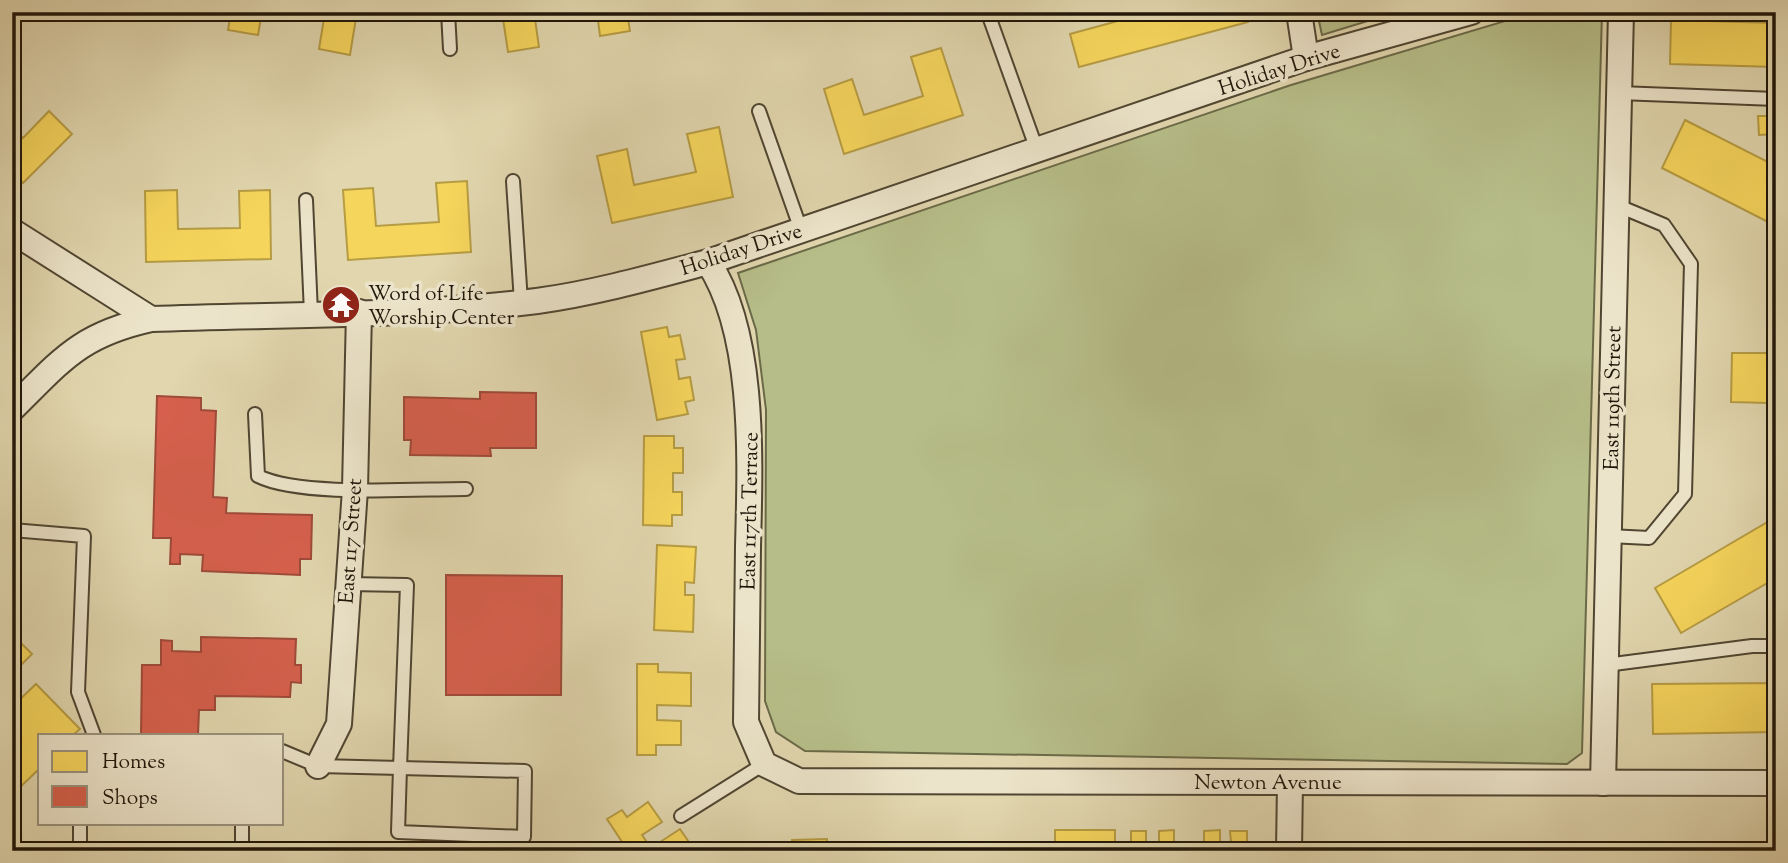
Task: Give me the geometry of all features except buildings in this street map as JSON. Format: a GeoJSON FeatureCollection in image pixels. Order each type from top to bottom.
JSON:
{"type":"FeatureCollection","features":[{"type":"Feature","properties":{"kind":"street"},"geometry":{"type":"LineString","coordinates":[[1299,12],[1306,58]]}},
{"type":"Feature","properties":{"kind":"street","name":"Holiday Drive"},"geometry":{"type":"LineString","coordinates":[[12,409],[75,347],[116,327],[151,319],[443,310],[521,302],[633,282],[708,262],[1306,58],[1471,12]]}},
{"type":"Feature","properties":{"kind":"street","name":"East 119th Street"},"geometry":{"type":"LineString","coordinates":[[1603,783],[1620,12]]}},
{"type":"Feature","properties":{"kind":"street"},"geometry":{"type":"LineString","coordinates":[[12,231],[151,319]]}},
{"type":"Feature","properties":{"kind":"street","name":"East 117th Terrace"},"geometry":{"type":"LineString","coordinates":[[708,262],[717,276],[733,324],[750,417],[746,722],[764,764]]}},
{"type":"Feature","properties":{"kind":"street","name":"East 117 Street"},"geometry":{"type":"LineString","coordinates":[[318,766],[339,724],[355,489],[359,312]]}},
{"type":"Feature","properties":{"kind":"street","name":"Newton Avenue"},"geometry":{"type":"LineString","coordinates":[[764,764],[799,781],[1776,783]]}},
{"type":"Feature","properties":{"kind":"street"},"geometry":{"type":"LineString","coordinates":[[1289,851],[1290,783]]}},
{"type":"Feature","properties":{"kind":"lane"},"geometry":{"type":"LineString","coordinates":[[448,12],[450,49]]}},
{"type":"Feature","properties":{"kind":"lane"},"geometry":{"type":"LineString","coordinates":[[990,19],[1037,150]]}},
{"type":"Feature","properties":{"kind":"lane"},"geometry":{"type":"LineString","coordinates":[[1619,93],[1776,99]]}},
{"type":"Feature","properties":{"kind":"lane"},"geometry":{"type":"LineString","coordinates":[[759,111],[801,230]]}},
{"type":"Feature","properties":{"kind":"lane"},"geometry":{"type":"LineString","coordinates":[[513,181],[521,302]]}},
{"type":"Feature","properties":{"kind":"lane"},"geometry":{"type":"LineString","coordinates":[[306,200],[312,313]]}},
{"type":"Feature","properties":{"kind":"lane"},"geometry":{"type":"LineString","coordinates":[[1609,536],[1649,538],[1685,494],[1691,264],[1664,225],[1616,205]]}},
{"type":"Feature","properties":{"kind":"lane"},"geometry":{"type":"LineString","coordinates":[[255,414],[258,476],[275,484],[355,489],[466,489]]}},
{"type":"Feature","properties":{"kind":"lane"},"geometry":{"type":"LineString","coordinates":[[12,530],[84,536],[78,692],[94,734]]}},
{"type":"Feature","properties":{"kind":"lane"},"geometry":{"type":"LineString","coordinates":[[284,752],[318,766],[400,768],[525,771],[524,837],[398,832],[400,768],[407,585],[347,584]]}},
{"type":"Feature","properties":{"kind":"lane"},"geometry":{"type":"LineString","coordinates":[[1606,665],[1752,646],[1776,646]]}},
{"type":"Feature","properties":{"kind":"lane"},"geometry":{"type":"LineString","coordinates":[[681,816],[764,764]]}},
{"type":"Feature","properties":{"kind":"lane"},"geometry":{"type":"LineString","coordinates":[[80,824],[80,851]]}},
{"type":"Feature","properties":{"kind":"lane"},"geometry":{"type":"LineString","coordinates":[[242,824],[242,851]]}},
{"type":"Feature","properties":{"kind":"green space"},"geometry":{"type":"Polygon","coordinates":[[[1317,12],[1397,12],[1322,35],[1317,12]]]}},
{"type":"Feature","properties":{"kind":"green space"},"geometry":{"type":"Polygon","coordinates":[[[1535,12],[1602,12],[1582,753],[1567,764],[805,751],[776,732],[765,701],[766,410],[756,330],[738,273],[1291,85],[1535,12]]]}},
{"type":"Feature","properties":{"kind":"place","name":"Word of Life Worship Center"},"geometry":{"type":"Point","coordinates":[341,305]}}]}
